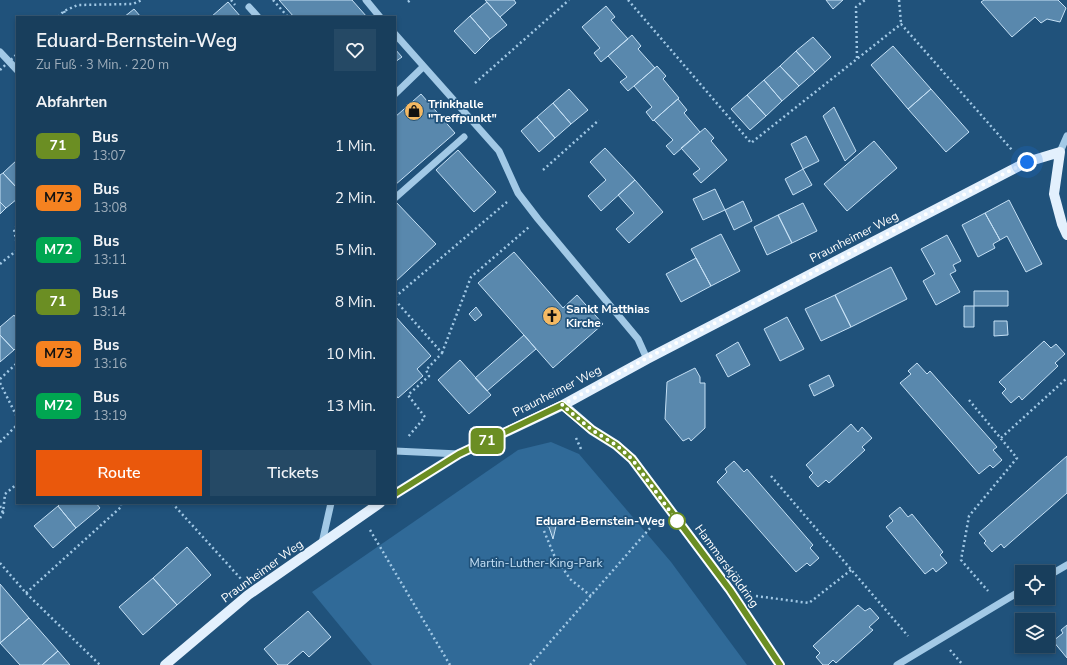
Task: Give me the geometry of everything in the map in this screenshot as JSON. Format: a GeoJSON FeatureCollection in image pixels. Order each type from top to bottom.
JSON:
{"type":"FeatureCollection","features":[{"type":"Feature","properties":{"kind":"main road","name":"Praunheimer Weg"},"geometry":{"type":"LineString","coordinates":[[396,493],[459,454],[562,405],[647,358],[1027,162],[1060,152]]}},
{"type":"Feature","properties":{"kind":"main road"},"geometry":{"type":"LineString","coordinates":[[1060,152],[1054,194],[1062,224],[1067,235]]}},
{"type":"Feature","properties":{"kind":"main road","name":"Hammarskjöldring"},"geometry":{"type":"LineString","coordinates":[[562,405],[592,430],[616,445],[632,459],[730,590],[780,665]]}},
{"type":"Feature","properties":{"kind":"main road","name":"Praunheimer Weg"},"geometry":{"type":"LineString","coordinates":[[165,665],[248,595],[379,504]]}},
{"type":"Feature","properties":{"kind":"street"},"geometry":{"type":"LineString","coordinates":[[366,0],[379,16]]}},
{"type":"Feature","properties":{"kind":"street"},"geometry":{"type":"LineString","coordinates":[[249,7],[257,16]]}},
{"type":"Feature","properties":{"kind":"street"},"geometry":{"type":"LineString","coordinates":[[396,35],[500,151],[518,193],[638,339],[647,358]]}},
{"type":"Feature","properties":{"kind":"street"},"geometry":{"type":"LineString","coordinates":[[0,52],[16,69]]}},
{"type":"Feature","properties":{"kind":"street"},"geometry":{"type":"LineString","coordinates":[[396,93],[423,67]]}},
{"type":"Feature","properties":{"kind":"street"},"geometry":{"type":"LineString","coordinates":[[1060,152],[1067,136]]}},
{"type":"Feature","properties":{"kind":"street"},"geometry":{"type":"LineString","coordinates":[[396,197],[464,137]]}},
{"type":"Feature","properties":{"kind":"street"},"geometry":{"type":"LineString","coordinates":[[396,451],[459,454]]}},
{"type":"Feature","properties":{"kind":"street"},"geometry":{"type":"LineString","coordinates":[[322,543],[331,504]]}},
{"type":"Feature","properties":{"kind":"street"},"geometry":{"type":"LineString","coordinates":[[1055,572],[1067,565]]}},
{"type":"Feature","properties":{"kind":"street"},"geometry":{"type":"LineString","coordinates":[[897,665],[1015,594]]}},
{"type":"Feature","properties":{"kind":"path"},"geometry":{"type":"LineString","coordinates":[[76,0],[78,5]]}},
{"type":"Feature","properties":{"kind":"path"},"geometry":{"type":"LineString","coordinates":[[59,16],[64,11],[78,5],[133,4],[142,0]]}},
{"type":"Feature","properties":{"kind":"path"},"geometry":{"type":"LineString","coordinates":[[273,0],[287,16]]}},
{"type":"Feature","properties":{"kind":"path"},"geometry":{"type":"LineString","coordinates":[[475,83],[569,0]]}},
{"type":"Feature","properties":{"kind":"path"},"geometry":{"type":"LineString","coordinates":[[628,0],[751,143],[901,24]]}},
{"type":"Feature","properties":{"kind":"path"},"geometry":{"type":"LineString","coordinates":[[857,58],[856,7],[865,0]]}},
{"type":"Feature","properties":{"kind":"path"},"geometry":{"type":"LineString","coordinates":[[899,0],[901,24],[1012,150]]}},
{"type":"Feature","properties":{"kind":"path"},"geometry":{"type":"LineString","coordinates":[[64,11],[66,16]]}},
{"type":"Feature","properties":{"kind":"path"},"geometry":{"type":"LineString","coordinates":[[0,70],[16,55]]}},
{"type":"Feature","properties":{"kind":"path"},"geometry":{"type":"LineString","coordinates":[[543,170],[599,120]]}},
{"type":"Feature","properties":{"kind":"path"},"geometry":{"type":"LineString","coordinates":[[396,296],[510,199]]}},
{"type":"Feature","properties":{"kind":"path"},"geometry":{"type":"LineString","coordinates":[[405,440],[425,417],[408,395],[429,376],[426,370],[442,353],[471,277],[532,224]]}},
{"type":"Feature","properties":{"kind":"path"},"geometry":{"type":"LineString","coordinates":[[16,227],[14,229],[16,240]]}},
{"type":"Feature","properties":{"kind":"path"},"geometry":{"type":"LineString","coordinates":[[0,264],[16,251]]}},
{"type":"Feature","properties":{"kind":"path"},"geometry":{"type":"LineString","coordinates":[[396,301],[442,353]]}},
{"type":"Feature","properties":{"kind":"path"},"geometry":{"type":"LineString","coordinates":[[0,379],[16,364]]}},
{"type":"Feature","properties":{"kind":"path"},"geometry":{"type":"LineString","coordinates":[[1001,438],[1067,378]]}},
{"type":"Feature","properties":{"kind":"path"},"geometry":{"type":"LineString","coordinates":[[0,383],[16,415]]}},
{"type":"Feature","properties":{"kind":"path"},"geometry":{"type":"LineString","coordinates":[[968,400],[1017,458],[969,516],[961,560],[988,590]]}},
{"type":"Feature","properties":{"kind":"path"},"geometry":{"type":"LineString","coordinates":[[0,442],[16,426]]}},
{"type":"Feature","properties":{"kind":"path"},"geometry":{"type":"LineString","coordinates":[[771,476],[908,636]]}},
{"type":"Feature","properties":{"kind":"path"},"geometry":{"type":"LineString","coordinates":[[0,518],[3,513],[5,494],[16,485]]}},
{"type":"Feature","properties":{"kind":"path"},"geometry":{"type":"LineString","coordinates":[[26,593],[121,508],[121,504]]}},
{"type":"Feature","properties":{"kind":"path"},"geometry":{"type":"LineString","coordinates":[[173,504],[244,582]]}},
{"type":"Feature","properties":{"kind":"path"},"geometry":{"type":"LineString","coordinates":[[0,506],[3,513]]}},
{"type":"Feature","properties":{"kind":"path"},"geometry":{"type":"LineString","coordinates":[[530,665],[651,527]]}},
{"type":"Feature","properties":{"kind":"path"},"geometry":{"type":"LineString","coordinates":[[370,530],[450,665]]}},
{"type":"Feature","properties":{"kind":"path"},"geometry":{"type":"LineString","coordinates":[[544,531],[554,555],[570,579],[591,596]]}},
{"type":"Feature","properties":{"kind":"path"},"geometry":{"type":"LineString","coordinates":[[0,563],[26,593],[100,665]]}},
{"type":"Feature","properties":{"kind":"path"},"geometry":{"type":"LineString","coordinates":[[756,596],[809,603],[851,570]]}},
{"type":"Feature","properties":{"kind":"path"},"geometry":{"type":"LineString","coordinates":[[950,649],[963,665]]}},
{"type":"Feature","properties":{"kind":"green space","name":"Martin-Luther-King-Park"},"geometry":{"type":"Polygon","coordinates":[[[551,442],[579,454],[671,562],[747,665],[372,665],[312,592],[518,450],[551,442]]]}},
{"type":"Feature","properties":{"kind":"building"},"geometry":{"type":"Polygon","coordinates":[[[279,0],[352,0],[366,16],[293,16],[279,0]]]}},
{"type":"Feature","properties":{"kind":"building"},"geometry":{"type":"Polygon","coordinates":[[[485,0],[514,0],[516,3],[500,17],[485,0]]]}},
{"type":"Feature","properties":{"kind":"building"},"geometry":{"type":"Polygon","coordinates":[[[826,0],[843,0],[833,9],[826,0]]]}},
{"type":"Feature","properties":{"kind":"building"},"geometry":{"type":"Polygon","coordinates":[[[984,0],[1058,0],[1066,8],[1060,22],[1047,19],[1041,23],[1035,17],[1012,37],[981,2],[984,0]]]}},
{"type":"Feature","properties":{"kind":"building"},"geometry":{"type":"Polygon","coordinates":[[[228,2],[240,16],[212,16],[228,2]]]}},
{"type":"Feature","properties":{"kind":"building"},"geometry":{"type":"Polygon","coordinates":[[[487,2],[507,25],[490,39],[470,16],[487,2]]]}},
{"type":"Feature","properties":{"kind":"building"},"geometry":{"type":"Polygon","coordinates":[[[606,6],[615,17],[611,20],[628,39],[601,62],[594,53],[600,48],[582,27],[606,6]]]}},
{"type":"Feature","properties":{"kind":"building"},"geometry":{"type":"Polygon","coordinates":[[[134,9],[140,16],[125,16],[134,9]]]}},
{"type":"Feature","properties":{"kind":"building"},"geometry":{"type":"Polygon","coordinates":[[[470,16],[490,39],[475,54],[454,31],[470,16]]]}},
{"type":"Feature","properties":{"kind":"building"},"geometry":{"type":"Polygon","coordinates":[[[632,35],[641,46],[638,49],[655,68],[628,91],[620,82],[627,77],[608,56],[632,35]]]}},
{"type":"Feature","properties":{"kind":"building"},"geometry":{"type":"Polygon","coordinates":[[[813,37],[831,57],[815,72],[796,51],[813,37]]]}},
{"type":"Feature","properties":{"kind":"building"},"geometry":{"type":"Polygon","coordinates":[[[893,46],[931,89],[908,109],[871,65],[893,46]]]}},
{"type":"Feature","properties":{"kind":"building"},"geometry":{"type":"Polygon","coordinates":[[[396,50],[402,57],[396,61],[396,50]]]}},
{"type":"Feature","properties":{"kind":"building"},"geometry":{"type":"Polygon","coordinates":[[[796,51],[815,72],[799,86],[780,66],[796,51]]]}},
{"type":"Feature","properties":{"kind":"building"},"geometry":{"type":"Polygon","coordinates":[[[657,66],[666,76],[663,79],[679,98],[653,121],[646,112],[652,107],[634,86],[657,66]]]}},
{"type":"Feature","properties":{"kind":"building"},"geometry":{"type":"Polygon","coordinates":[[[780,66],[799,86],[782,101],[764,80],[780,66]]]}},
{"type":"Feature","properties":{"kind":"building"},"geometry":{"type":"Polygon","coordinates":[[[764,80],[782,101],[766,116],[747,95],[764,80]]]}},
{"type":"Feature","properties":{"kind":"building"},"geometry":{"type":"Polygon","coordinates":[[[569,89],[588,110],[571,124],[553,103],[569,89]]]}},
{"type":"Feature","properties":{"kind":"building"},"geometry":{"type":"Polygon","coordinates":[[[931,89],[969,132],[946,152],[908,109],[931,89]]]}},
{"type":"Feature","properties":{"kind":"building"},"geometry":{"type":"Polygon","coordinates":[[[421,94],[455,133],[396,184],[396,116],[421,94]]]}},
{"type":"Feature","properties":{"kind":"building"},"geometry":{"type":"Polygon","coordinates":[[[747,95],[766,116],[750,130],[731,109],[747,95]]]}},
{"type":"Feature","properties":{"kind":"building"},"geometry":{"type":"Polygon","coordinates":[[[678,99],[687,110],[684,113],[700,132],[674,155],[666,146],[673,140],[654,120],[678,99]]]}},
{"type":"Feature","properties":{"kind":"building"},"geometry":{"type":"Polygon","coordinates":[[[553,103],[571,124],[555,138],[537,117],[553,103]]]}},
{"type":"Feature","properties":{"kind":"building"},"geometry":{"type":"Polygon","coordinates":[[[834,107],[856,151],[845,161],[823,116],[834,107]]]}},
{"type":"Feature","properties":{"kind":"building"},"geometry":{"type":"Polygon","coordinates":[[[537,117],[555,138],[539,152],[521,131],[537,117]]]}},
{"type":"Feature","properties":{"kind":"building"},"geometry":{"type":"Polygon","coordinates":[[[705,128],[714,138],[711,141],[727,160],[701,183],[693,174],[700,169],[681,148],[705,128]]]}},
{"type":"Feature","properties":{"kind":"building"},"geometry":{"type":"Polygon","coordinates":[[[806,136],[819,161],[803,169],[791,144],[806,136]]]}},
{"type":"Feature","properties":{"kind":"building"},"geometry":{"type":"Polygon","coordinates":[[[874,141],[897,168],[847,211],[824,184],[874,141]]]}},
{"type":"Feature","properties":{"kind":"building"},"geometry":{"type":"Polygon","coordinates":[[[605,148],[635,180],[601,211],[588,196],[606,180],[590,162],[605,148]]]}},
{"type":"Feature","properties":{"kind":"building"},"geometry":{"type":"Polygon","coordinates":[[[458,150],[496,192],[474,212],[436,170],[458,150]]]}},
{"type":"Feature","properties":{"kind":"building"},"geometry":{"type":"Polygon","coordinates":[[[16,161],[16,187],[3,173],[16,161]]]}},
{"type":"Feature","properties":{"kind":"building"},"geometry":{"type":"Polygon","coordinates":[[[803,169],[812,185],[793,195],[785,179],[803,169]]]}},
{"type":"Feature","properties":{"kind":"building"},"geometry":{"type":"Polygon","coordinates":[[[3,173],[16,187],[16,200],[6,208],[0,202],[0,175],[3,173]]]}},
{"type":"Feature","properties":{"kind":"building"},"geometry":{"type":"Polygon","coordinates":[[[635,180],[663,212],[629,243],[616,229],[634,213],[618,195],[635,180]]]}},
{"type":"Feature","properties":{"kind":"building"},"geometry":{"type":"Polygon","coordinates":[[[715,189],[725,210],[703,220],[693,199],[715,189]]]}},
{"type":"Feature","properties":{"kind":"building"},"geometry":{"type":"Polygon","coordinates":[[[1009,200],[1042,264],[1026,272],[1007,236],[1000,240],[985,213],[1009,200]]]}},
{"type":"Feature","properties":{"kind":"building"},"geometry":{"type":"Polygon","coordinates":[[[743,201],[752,221],[734,230],[725,210],[743,201]]]}},
{"type":"Feature","properties":{"kind":"building"},"geometry":{"type":"Polygon","coordinates":[[[0,202],[6,208],[0,214],[0,202]]]}},
{"type":"Feature","properties":{"kind":"building"},"geometry":{"type":"Polygon","coordinates":[[[396,202],[436,244],[396,281],[396,202]]]}},
{"type":"Feature","properties":{"kind":"building"},"geometry":{"type":"Polygon","coordinates":[[[803,203],[817,231],[792,243],[778,215],[803,203]]]}},
{"type":"Feature","properties":{"kind":"building"},"geometry":{"type":"Polygon","coordinates":[[[985,213],[1000,240],[993,244],[995,248],[978,257],[962,225],[985,213]]]}},
{"type":"Feature","properties":{"kind":"building"},"geometry":{"type":"Polygon","coordinates":[[[778,215],[792,243],[767,255],[754,227],[778,215]]]}},
{"type":"Feature","properties":{"kind":"building"},"geometry":{"type":"Polygon","coordinates":[[[721,234],[740,271],[711,286],[691,249],[721,234]]]}},
{"type":"Feature","properties":{"kind":"building"},"geometry":{"type":"Polygon","coordinates":[[[947,235],[961,261],[953,265],[956,271],[950,274],[960,292],[936,305],[923,281],[935,274],[921,249],[947,235]]]}},
{"type":"Feature","properties":{"kind":"building","name":"Sankt Matthias Kirche"},"geometry":{"type":"Polygon","coordinates":[[[514,252],[563,308],[577,295],[603,324],[553,368],[478,283],[514,252]]]}},
{"type":"Feature","properties":{"kind":"building"},"geometry":{"type":"Polygon","coordinates":[[[696,258],[711,286],[681,302],[666,274],[696,258]]]}},
{"type":"Feature","properties":{"kind":"building"},"geometry":{"type":"Polygon","coordinates":[[[891,267],[907,299],[851,327],[835,295],[891,267]]]}},
{"type":"Feature","properties":{"kind":"building"},"geometry":{"type":"Polygon","coordinates":[[[974,291],[1008,291],[1008,306],[974,306],[974,291]]]}},
{"type":"Feature","properties":{"kind":"building"},"geometry":{"type":"Polygon","coordinates":[[[835,295],[851,327],[821,341],[805,309],[835,295]]]}},
{"type":"Feature","properties":{"kind":"building"},"geometry":{"type":"Polygon","coordinates":[[[964,306],[974,306],[974,327],[964,327],[964,306]]]}},
{"type":"Feature","properties":{"kind":"building"},"geometry":{"type":"Polygon","coordinates":[[[476,307],[482,315],[475,321],[469,314],[476,307]]]}},
{"type":"Feature","properties":{"kind":"building"},"geometry":{"type":"Polygon","coordinates":[[[14,315],[16,318],[16,348],[14,350],[0,335],[0,327],[14,315]]]}},
{"type":"Feature","properties":{"kind":"building"},"geometry":{"type":"Polygon","coordinates":[[[396,317],[431,356],[417,369],[423,376],[398,398],[396,395],[396,317]]]}},
{"type":"Feature","properties":{"kind":"building"},"geometry":{"type":"Polygon","coordinates":[[[787,317],[804,349],[780,361],[764,329],[787,317]]]}},
{"type":"Feature","properties":{"kind":"building"},"geometry":{"type":"Polygon","coordinates":[[[994,321],[1007,321],[1008,335],[994,336],[994,321]]]}},
{"type":"Feature","properties":{"kind":"building"},"geometry":{"type":"Polygon","coordinates":[[[0,335],[14,350],[0,362],[0,335]]]}},
{"type":"Feature","properties":{"kind":"building"},"geometry":{"type":"Polygon","coordinates":[[[524,335],[536,349],[487,391],[475,378],[524,335]]]}},
{"type":"Feature","properties":{"kind":"building"},"geometry":{"type":"Polygon","coordinates":[[[1044,341],[1051,348],[1056,344],[1065,354],[1055,363],[1058,366],[1022,400],[1019,396],[1011,403],[1002,393],[1006,389],[999,382],[1044,341]]]}},
{"type":"Feature","properties":{"kind":"building"},"geometry":{"type":"Polygon","coordinates":[[[738,342],[750,365],[728,377],[716,355],[738,342]]]}},
{"type":"Feature","properties":{"kind":"building"},"geometry":{"type":"Polygon","coordinates":[[[460,360],[491,395],[469,414],[438,380],[460,360]]]}},
{"type":"Feature","properties":{"kind":"building"},"geometry":{"type":"Polygon","coordinates":[[[917,363],[927,374],[930,371],[997,447],[993,450],[1002,460],[993,468],[990,465],[979,474],[900,383],[911,374],[908,371],[917,363]]]}},
{"type":"Feature","properties":{"kind":"building"},"geometry":{"type":"Polygon","coordinates":[[[695,368],[700,377],[700,383],[705,383],[705,428],[691,441],[689,438],[683,441],[665,419],[667,382],[695,368]]]}},
{"type":"Feature","properties":{"kind":"building"},"geometry":{"type":"Polygon","coordinates":[[[829,375],[834,386],[814,396],[809,385],[829,375]]]}},
{"type":"Feature","properties":{"kind":"building"},"geometry":{"type":"Polygon","coordinates":[[[851,424],[858,432],[862,427],[872,438],[862,447],[865,450],[829,483],[826,480],[818,487],[809,477],[813,473],[806,465],[851,424]]]}},
{"type":"Feature","properties":{"kind":"building"},"geometry":{"type":"Polygon","coordinates":[[[1067,456],[1067,493],[1004,548],[1001,544],[992,552],[984,543],[986,541],[979,533],[1067,456]]]}},
{"type":"Feature","properties":{"kind":"building"},"geometry":{"type":"Polygon","coordinates":[[[734,461],[744,472],[747,469],[813,545],[810,548],[819,558],[810,566],[807,563],[796,572],[717,482],[727,472],[725,469],[734,461]]]}},
{"type":"Feature","properties":{"kind":"building"},"geometry":{"type":"Polygon","coordinates":[[[60,504],[97,504],[100,508],[76,528],[58,506],[60,504]]]}},
{"type":"Feature","properties":{"kind":"building"},"geometry":{"type":"Polygon","coordinates":[[[58,506],[76,528],[53,548],[34,526],[58,506]]]}},
{"type":"Feature","properties":{"kind":"building"},"geometry":{"type":"Polygon","coordinates":[[[900,507],[908,517],[912,514],[943,552],[940,555],[947,563],[936,572],[933,568],[925,574],[886,527],[893,521],[889,516],[900,507]]]}},
{"type":"Feature","properties":{"kind":"building"},"geometry":{"type":"Polygon","coordinates":[[[550,520],[555,522],[556,526],[553,539],[549,527],[539,522],[550,520]]]}},
{"type":"Feature","properties":{"kind":"building"},"geometry":{"type":"Polygon","coordinates":[[[187,547],[211,575],[177,605],[153,578],[187,547]]]}},
{"type":"Feature","properties":{"kind":"building"},"geometry":{"type":"Polygon","coordinates":[[[153,578],[177,605],[143,635],[119,607],[153,578]]]}},
{"type":"Feature","properties":{"kind":"building"},"geometry":{"type":"Polygon","coordinates":[[[0,584],[29,618],[0,643],[0,584]]]}},
{"type":"Feature","properties":{"kind":"building"},"geometry":{"type":"Polygon","coordinates":[[[858,605],[865,611],[870,608],[879,618],[869,627],[873,630],[836,663],[833,660],[828,665],[823,665],[816,657],[820,653],[813,646],[858,605]]]}},
{"type":"Feature","properties":{"kind":"building"},"geometry":{"type":"Polygon","coordinates":[[[308,611],[331,637],[309,657],[303,651],[287,665],[278,665],[264,649],[308,611]]]}},
{"type":"Feature","properties":{"kind":"building"},"geometry":{"type":"Polygon","coordinates":[[[29,618],[58,651],[42,665],[20,665],[0,643],[29,618]]]}},
{"type":"Feature","properties":{"kind":"building"},"geometry":{"type":"Polygon","coordinates":[[[1067,625],[1067,658],[1055,643],[1055,639],[1063,633],[1061,630],[1067,625]]]}},
{"type":"Feature","properties":{"kind":"building"},"geometry":{"type":"Polygon","coordinates":[[[58,651],[70,665],[42,665],[58,651]]]}},
{"type":"Feature","properties":{"kind":"bus line","name":"71"},"geometry":{"type":"LineString","coordinates":[[396,493],[459,454],[562,405],[592,430],[616,445],[632,459],[730,590],[780,665]]}},
{"type":"Feature","properties":{"kind":"place","name":"Trinkhalle \"Treffpunkt\""},"geometry":{"type":"Point","coordinates":[414,111]}},
{"type":"Feature","properties":{"kind":"place","name":"Sankt Matthias Kirche"},"geometry":{"type":"Point","coordinates":[552,316]}},
{"type":"Feature","properties":{"kind":"place","name":"Eduard-Bernstein-Weg"},"geometry":{"type":"Point","coordinates":[677,521]}},
{"type":"Feature","properties":{"kind":"route"},"geometry":{"type":"LineString","coordinates":[[677,521],[632,459],[616,445],[592,430],[562,405],[647,358],[1027,162]]}}]}
